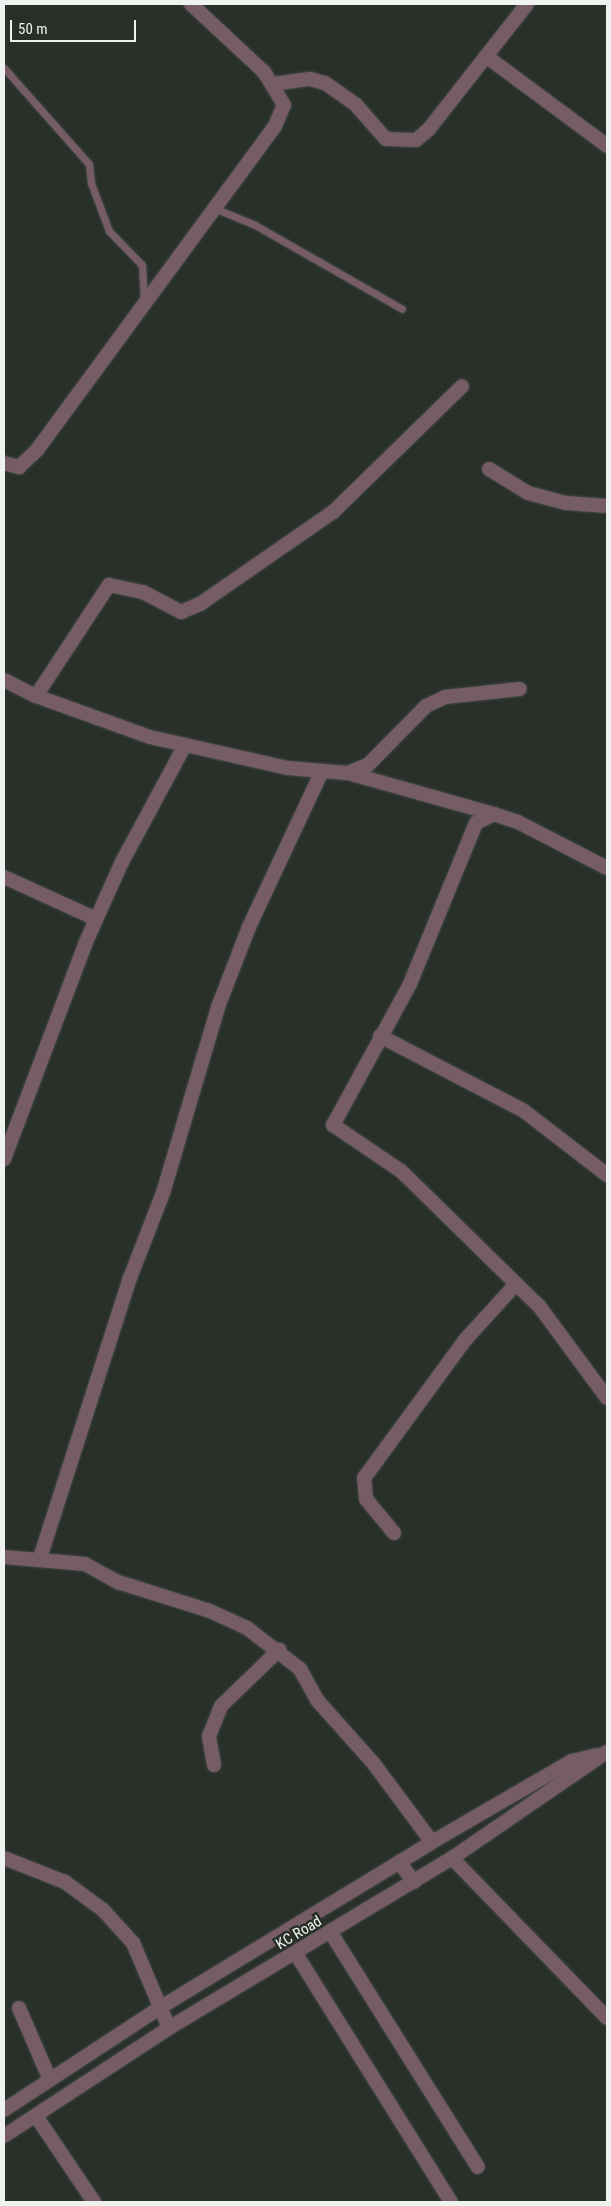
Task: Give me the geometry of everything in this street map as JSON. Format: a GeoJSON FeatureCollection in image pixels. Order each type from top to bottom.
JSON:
{"type":"FeatureCollection","features":[{"type":"Feature","properties":{"kind":"street"},"geometry":{"type":"LineString","coordinates":[[4,463],[19,467],[37,450],[275,126],[284,105],[273,84],[191,4]]}},
{"type":"Feature","properties":{"kind":"street"},"geometry":{"type":"LineString","coordinates":[[273,84],[310,80],[325,83],[356,105],[382,136],[405,142],[430,130],[527,4]]}},
{"type":"Feature","properties":{"kind":"street"},"geometry":{"type":"LineString","coordinates":[[486,56],[607,146]]}},
{"type":"Feature","properties":{"kind":"street"},"geometry":{"type":"LineString","coordinates":[[36,696],[109,585],[143,592],[181,612],[200,604],[333,512],[462,386]]}},
{"type":"Feature","properties":{"kind":"street"},"geometry":{"type":"LineString","coordinates":[[488,469],[528,492],[566,503],[607,506]]}},
{"type":"Feature","properties":{"kind":"street"},"geometry":{"type":"LineString","coordinates":[[4,680],[36,696],[185,744],[288,768],[347,773],[494,814],[607,868]]}},
{"type":"Feature","properties":{"kind":"street"},"geometry":{"type":"LineString","coordinates":[[347,773],[368,765],[413,718],[445,696],[520,689]]}},
{"type":"Feature","properties":{"kind":"street"},"geometry":{"type":"LineString","coordinates":[[4,1159],[96,919],[185,744]]}},
{"type":"Feature","properties":{"kind":"street"},"geometry":{"type":"LineString","coordinates":[[40,1558],[130,1278],[163,1193],[218,1007],[249,927],[322,771]]}},
{"type":"Feature","properties":{"kind":"street"},"geometry":{"type":"LineString","coordinates":[[494,814],[471,831],[443,913],[333,1125],[402,1171],[515,1285],[539,1306],[607,1398]]}},
{"type":"Feature","properties":{"kind":"street"},"geometry":{"type":"LineString","coordinates":[[4,877],[96,919]]}},
{"type":"Feature","properties":{"kind":"street"},"geometry":{"type":"LineString","coordinates":[[380,1036],[524,1111],[607,1175]]}},
{"type":"Feature","properties":{"kind":"street"},"geometry":{"type":"LineString","coordinates":[[394,1533],[366,1499],[364,1478],[466,1340],[515,1285]]}},
{"type":"Feature","properties":{"kind":"street"},"geometry":{"type":"LineString","coordinates":[[4,1556],[40,1558],[85,1564],[118,1582],[210,1611],[279,1650],[300,1670],[317,1700],[374,1764],[432,1842]]}},
{"type":"Feature","properties":{"kind":"street"},"geometry":{"type":"LineString","coordinates":[[214,1765],[209,1731],[221,1706],[279,1650]]}},
{"type":"Feature","properties":{"kind":"street"},"geometry":{"type":"LineString","coordinates":[[4,2110],[161,2007],[432,1842],[572,1761],[606,1754]]}},
{"type":"Feature","properties":{"kind":"street","name":"KC Road"},"geometry":{"type":"LineString","coordinates":[[4,2136],[169,2028],[296,1954],[452,1858],[606,1754]]}},
{"type":"Feature","properties":{"kind":"street"},"geometry":{"type":"LineString","coordinates":[[4,1858],[65,1882],[103,1910],[133,1943],[169,2028]]}},
{"type":"Feature","properties":{"kind":"street"},"geometry":{"type":"LineString","coordinates":[[452,1858],[607,2018]]}},
{"type":"Feature","properties":{"kind":"street"},"geometry":{"type":"LineString","coordinates":[[399,1862],[414,1882]]}},
{"type":"Feature","properties":{"kind":"street"},"geometry":{"type":"LineString","coordinates":[[331,1932],[478,2167]]}},
{"type":"Feature","properties":{"kind":"street"},"geometry":{"type":"LineString","coordinates":[[296,1954],[451,2202]]}},
{"type":"Feature","properties":{"kind":"street"},"geometry":{"type":"LineString","coordinates":[[19,2008],[50,2080]]}},
{"type":"Feature","properties":{"kind":"street"},"geometry":{"type":"LineString","coordinates":[[36,2116],[94,2202]]}},
{"type":"Feature","properties":{"kind":"lane"},"geometry":{"type":"LineString","coordinates":[[4,68],[90,164],[90,183],[109,231],[142,264],[145,305]]}},
{"type":"Feature","properties":{"kind":"lane"},"geometry":{"type":"LineString","coordinates":[[214,208],[255,225],[402,309]]}}]}
